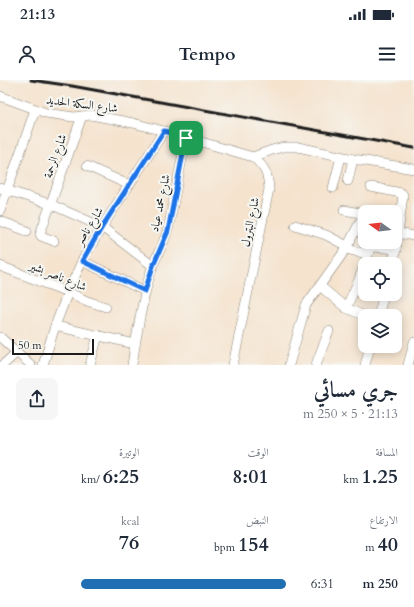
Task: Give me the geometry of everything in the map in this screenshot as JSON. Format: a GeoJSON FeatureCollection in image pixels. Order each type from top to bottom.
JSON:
{"type":"FeatureCollection","features":[{"type":"Feature","properties":{"kind":"street","name":"شارع السكة الحديد"},"geometry":{"type":"LineString","coordinates":[[0,96],[35,110],[52,114],[74,117],[92,115],[142,125],[186,138]]}},
{"type":"Feature","properties":{"kind":"street"},"geometry":{"type":"LineString","coordinates":[[0,211],[4,189],[35,110]]}},
{"type":"Feature","properties":{"kind":"street","name":"شارع الرحمة"},"geometry":{"type":"LineString","coordinates":[[54,241],[41,236],[40,234],[82,116]]}},
{"type":"Feature","properties":{"kind":"street","name":"شارع ناصر"},"geometry":{"type":"LineString","coordinates":[[43,365],[55,326],[82,261],[102,227],[164,131]]}},
{"type":"Feature","properties":{"kind":"street"},"geometry":{"type":"LineString","coordinates":[[186,138],[253,157],[272,150],[298,147],[353,159],[414,169]]}},
{"type":"Feature","properties":{"kind":"street","name":"شارع محمد عياد"},"geometry":{"type":"LineString","coordinates":[[132,365],[145,291],[153,266],[168,231],[186,138]]}},
{"type":"Feature","properties":{"kind":"street"},"geometry":{"type":"LineString","coordinates":[[333,188],[341,156]]}},
{"type":"Feature","properties":{"kind":"street","name":"شارع البترول"},"geometry":{"type":"LineString","coordinates":[[233,365],[269,189],[269,180],[266,171],[253,157]]}},
{"type":"Feature","properties":{"kind":"street"},"geometry":{"type":"LineString","coordinates":[[348,181],[353,159]]}},
{"type":"Feature","properties":{"kind":"street"},"geometry":{"type":"LineString","coordinates":[[87,166],[129,185]]}},
{"type":"Feature","properties":{"kind":"street"},"geometry":{"type":"LineString","coordinates":[[371,187],[402,193],[402,205]]}},
{"type":"Feature","properties":{"kind":"street"},"geometry":{"type":"LineString","coordinates":[[4,189],[50,204],[102,227],[153,266]]}},
{"type":"Feature","properties":{"kind":"street"},"geometry":{"type":"LineString","coordinates":[[344,210],[358,213]]}},
{"type":"Feature","properties":{"kind":"street"},"geometry":{"type":"LineString","coordinates":[[0,221],[27,231]]}},
{"type":"Feature","properties":{"kind":"street"},"geometry":{"type":"LineString","coordinates":[[295,225],[326,235],[346,248],[368,254]]}},
{"type":"Feature","properties":{"kind":"street"},"geometry":{"type":"LineString","coordinates":[[289,365],[306,305],[346,248],[358,226]]}},
{"type":"Feature","properties":{"kind":"street"},"geometry":{"type":"LineString","coordinates":[[402,234],[414,236]]}},
{"type":"Feature","properties":{"kind":"street"},"geometry":{"type":"LineString","coordinates":[[346,308],[358,282],[370,249]]}},
{"type":"Feature","properties":{"kind":"street"},"geometry":{"type":"LineString","coordinates":[[394,257],[396,249]]}},
{"type":"Feature","properties":{"kind":"street"},"geometry":{"type":"LineString","coordinates":[[82,261],[145,291]]}},
{"type":"Feature","properties":{"kind":"street","name":"شارع ناصر بشير"},"geometry":{"type":"LineString","coordinates":[[0,266],[68,292],[87,301],[106,307]]}},
{"type":"Feature","properties":{"kind":"street"},"geometry":{"type":"LineString","coordinates":[[320,286],[346,308],[358,313]]}},
{"type":"Feature","properties":{"kind":"street"},"geometry":{"type":"LineString","coordinates":[[55,326],[135,344]]}},
{"type":"Feature","properties":{"kind":"street"},"geometry":{"type":"LineString","coordinates":[[316,365],[329,331]]}},
{"type":"Feature","properties":{"kind":"street"},"geometry":{"type":"LineString","coordinates":[[90,365],[98,335]]}},
{"type":"Feature","properties":{"kind":"street"},"geometry":{"type":"LineString","coordinates":[[0,337],[31,365]]}},
{"type":"Feature","properties":{"kind":"street"},"geometry":{"type":"LineString","coordinates":[[408,365],[413,347]]}},
{"type":"Feature","properties":{"kind":"street"},"geometry":{"type":"LineString","coordinates":[[3,365],[17,352]]}},
{"type":"Feature","properties":{"kind":"street"},"geometry":{"type":"LineString","coordinates":[[365,365],[368,353]]}},
{"type":"Feature","properties":{"kind":"railway"},"geometry":{"type":"LineString","coordinates":[[31,80],[72,86],[414,148]]}},
{"type":"Feature","properties":{"kind":"route"},"geometry":{"type":"LineString","coordinates":[[164,131],[186,138],[168,231],[153,266],[145,291],[82,261],[102,227],[164,131]]}}]}
